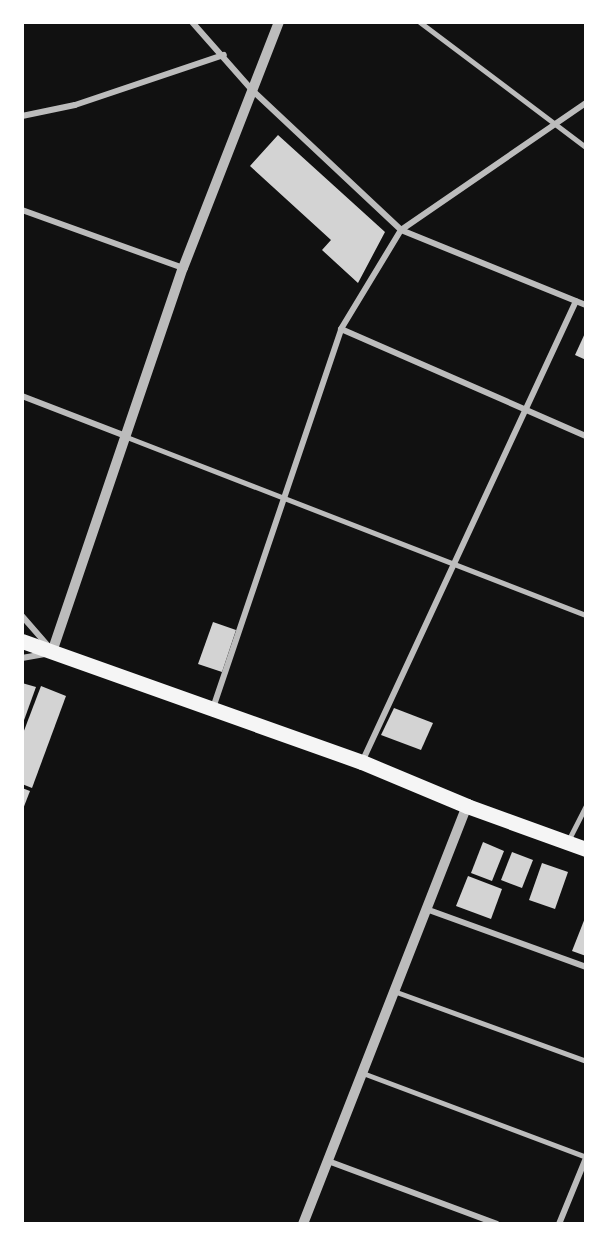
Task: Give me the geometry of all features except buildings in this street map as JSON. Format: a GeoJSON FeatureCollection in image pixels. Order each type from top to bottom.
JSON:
{"type":"FeatureCollection","features":[{"type":"Feature","properties":{"kind":"main road"},"geometry":{"type":"LineString","coordinates":[[22,641],[362,762],[467,806],[585,849]]}},
{"type":"Feature","properties":{"kind":"street"},"geometry":{"type":"LineString","coordinates":[[192,22],[224,55],[251,89],[401,230],[585,304]]}},
{"type":"Feature","properties":{"kind":"street"},"geometry":{"type":"LineString","coordinates":[[52,652],[123,435],[183,268],[279,22]]}},
{"type":"Feature","properties":{"kind":"street"},"geometry":{"type":"LineString","coordinates":[[22,116],[75,105],[224,55]]}},
{"type":"Feature","properties":{"kind":"street"},"geometry":{"type":"LineString","coordinates":[[213,708],[341,329],[401,230],[585,103]]}},
{"type":"Feature","properties":{"kind":"street"},"geometry":{"type":"LineString","coordinates":[[22,210],[183,268]]}},
{"type":"Feature","properties":{"kind":"street"},"geometry":{"type":"LineString","coordinates":[[362,762],[576,301]]}},
{"type":"Feature","properties":{"kind":"street"},"geometry":{"type":"LineString","coordinates":[[341,329],[585,436]]}},
{"type":"Feature","properties":{"kind":"street"},"geometry":{"type":"LineString","coordinates":[[22,396],[123,435]]}},
{"type":"Feature","properties":{"kind":"street"},"geometry":{"type":"LineString","coordinates":[[22,616],[52,652]]}},
{"type":"Feature","properties":{"kind":"street"},"geometry":{"type":"LineString","coordinates":[[22,658],[52,652]]}},
{"type":"Feature","properties":{"kind":"street"},"geometry":{"type":"LineString","coordinates":[[303,1224],[360,1072],[467,806]]}},
{"type":"Feature","properties":{"kind":"street"},"geometry":{"type":"LineString","coordinates":[[425,909],[585,967]]}},
{"type":"Feature","properties":{"kind":"street"},"geometry":{"type":"LineString","coordinates":[[560,1224],[585,1158]]}},
{"type":"Feature","properties":{"kind":"street"},"geometry":{"type":"LineString","coordinates":[[328,1161],[497,1224]]}},
{"type":"Feature","properties":{"kind":"lane"},"geometry":{"type":"LineString","coordinates":[[420,22],[585,147]]}},
{"type":"Feature","properties":{"kind":"lane"},"geometry":{"type":"LineString","coordinates":[[123,435],[585,615]]}},
{"type":"Feature","properties":{"kind":"lane"},"geometry":{"type":"LineString","coordinates":[[567,842],[585,806]]}},
{"type":"Feature","properties":{"kind":"lane"},"geometry":{"type":"LineString","coordinates":[[393,991],[585,1062]]}},
{"type":"Feature","properties":{"kind":"lane"},"geometry":{"type":"LineString","coordinates":[[360,1072],[585,1158]]}}]}
